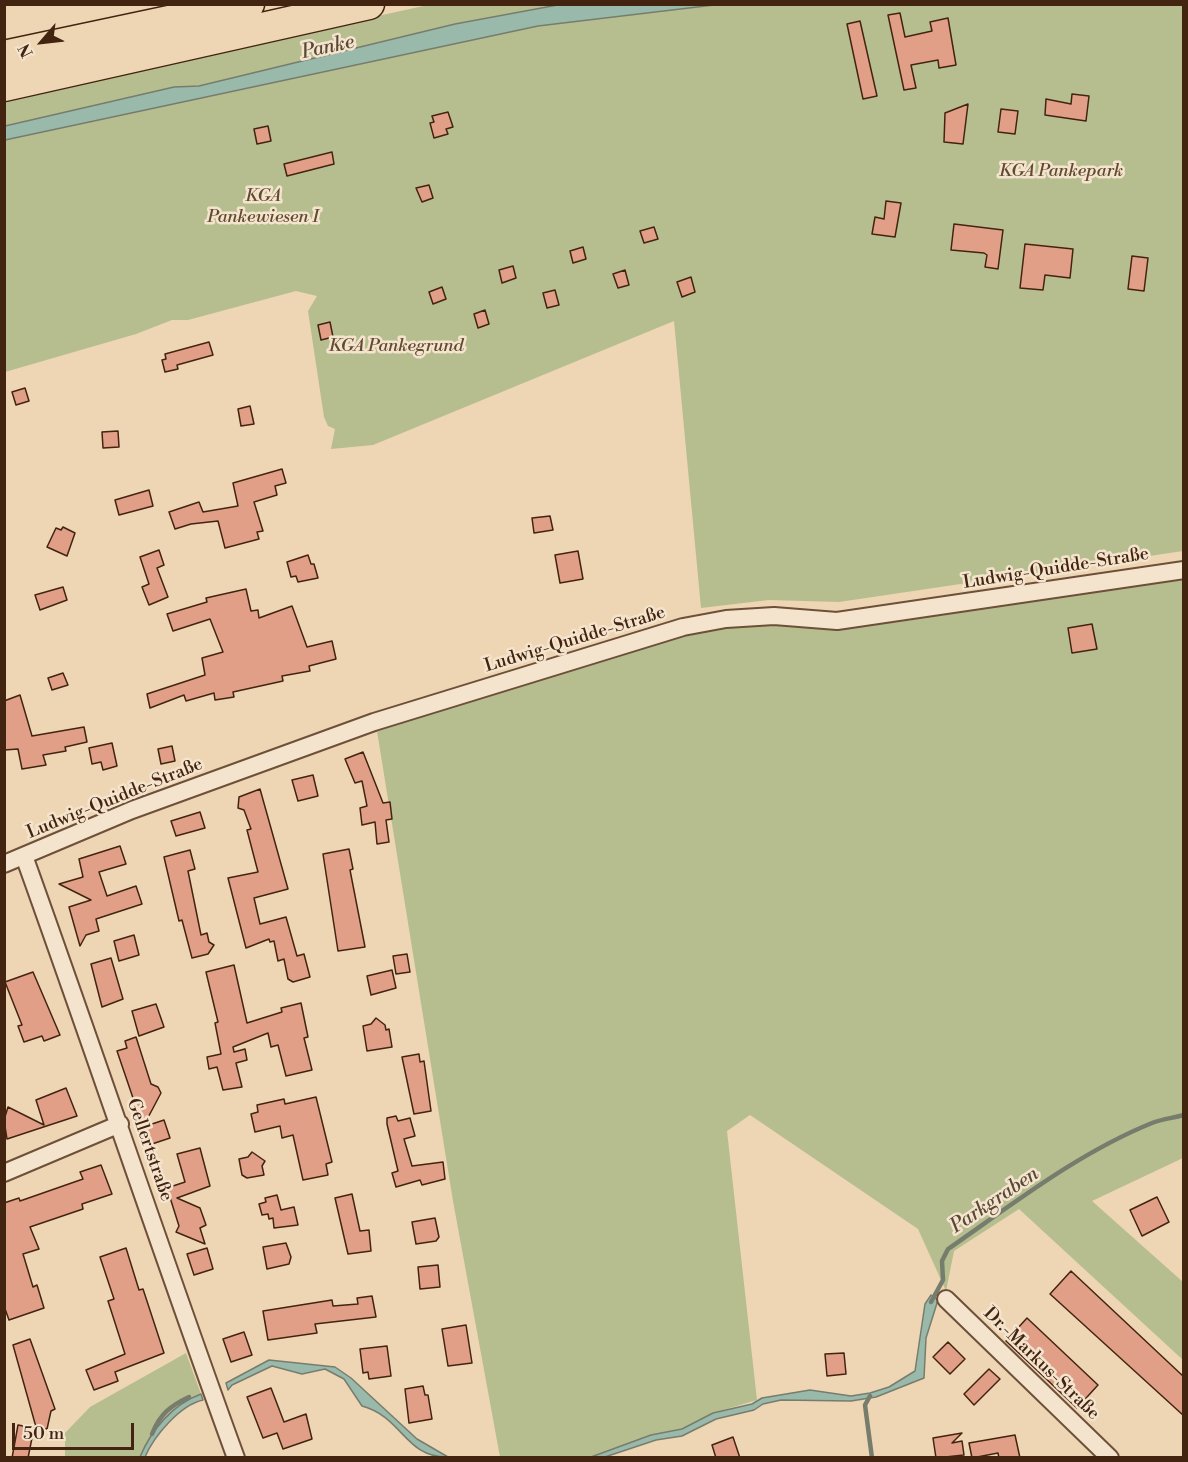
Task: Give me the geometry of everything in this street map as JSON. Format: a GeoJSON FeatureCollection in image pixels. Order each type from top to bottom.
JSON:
{"type":"FeatureCollection","features":[{"type":"Feature","properties":{"kind":"highway"},"geometry":{"type":"LineString","coordinates":[[4,56],[249,4]]}},
{"type":"Feature","properties":{"kind":"highway"},"geometry":{"type":"LineString","coordinates":[[4,86],[369,4]]}},
{"type":"Feature","properties":{"kind":"street","name":"Ludwig-Quidde-Straße"},"geometry":{"type":"LineString","coordinates":[[4,864],[132,810],[374,722],[683,627],[726,619],[774,616],[837,621],[1184,570]]}},
{"type":"Feature","properties":{"kind":"street","name":"Gellertstraße"},"geometry":{"type":"LineString","coordinates":[[24,856],[236,1458]]}},
{"type":"Feature","properties":{"kind":"street"},"geometry":{"type":"LineString","coordinates":[[4,1173],[120,1124]]}},
{"type":"Feature","properties":{"kind":"street","name":"Dr.-Markus-Straße"},"geometry":{"type":"LineString","coordinates":[[946,1299],[1110,1458]]}},
{"type":"Feature","properties":{"kind":"green space"},"geometry":{"type":"Polygon","coordinates":[[[428,5],[563,5],[455,24],[199,86],[174,87],[5,126],[4,98],[428,5]]]}},
{"type":"Feature","properties":{"kind":"green space"},"geometry":{"type":"Polygon","coordinates":[[[714,5],[1183,5],[1183,551],[839,602],[769,600],[701,608],[674,321],[373,445],[331,449],[335,429],[328,426],[324,417],[308,311],[317,296],[296,291],[188,320],[172,320],[136,334],[5,372],[5,140],[538,26],[714,5]]]}},
{"type":"Feature","properties":{"kind":"green space"},"geometry":{"type":"Polygon","coordinates":[[[1183,578],[1183,1158],[1092,1201],[1183,1282],[1183,1360],[1019,1209],[954,1251],[946,1291],[918,1229],[750,1115],[727,1131],[757,1400],[713,1413],[682,1429],[651,1435],[591,1457],[500,1457],[453,1201],[377,731],[564,666],[716,627],[766,625],[837,629],[1183,578]]]}},
{"type":"Feature","properties":{"kind":"green space"},"geometry":{"type":"Polygon","coordinates":[[[186,1353],[201,1394],[186,1399],[144,1448],[140,1457],[65,1458],[65,1433],[90,1407],[186,1353]]]}},
{"type":"Feature","properties":{"kind":"shaded area"},"geometry":{"type":"Polygon","coordinates":[[[563,4],[714,5],[538,26],[5,140],[5,126],[174,87],[199,86],[455,24],[563,4]]]}},
{"type":"Feature","properties":{"kind":"shaded area"},"geometry":{"type":"Polygon","coordinates":[[[931,1295],[938,1300],[926,1338],[924,1378],[876,1397],[851,1401],[781,1400],[763,1404],[754,1410],[716,1419],[682,1436],[656,1440],[605,1457],[591,1457],[651,1435],[682,1429],[713,1413],[752,1404],[762,1398],[810,1390],[851,1396],[889,1387],[915,1371],[925,1304],[931,1295]]]}},
{"type":"Feature","properties":{"kind":"shaded area"},"geometry":{"type":"Polygon","coordinates":[[[269,1360],[335,1367],[351,1378],[417,1439],[448,1457],[434,1456],[422,1451],[387,1419],[376,1411],[362,1406],[344,1379],[325,1369],[302,1374],[272,1366],[232,1385],[228,1390],[226,1383],[269,1360]]]}},
{"type":"Feature","properties":{"kind":"shaded area"},"geometry":{"type":"Polygon","coordinates":[[[201,1394],[203,1400],[186,1408],[169,1422],[145,1457],[140,1457],[150,1437],[164,1419],[181,1404],[201,1394]]]}},
{"type":"Feature","properties":{"kind":"building"},"geometry":{"type":"Polygon","coordinates":[[[900,13],[905,37],[932,31],[930,22],[948,18],[956,65],[939,68],[938,60],[911,65],[916,88],[904,90],[888,15],[900,13]]]}},
{"type":"Feature","properties":{"kind":"building"},"geometry":{"type":"Polygon","coordinates":[[[860,21],[877,96],[863,99],[847,24],[860,21]]]}},
{"type":"Feature","properties":{"kind":"building"},"geometry":{"type":"Polygon","coordinates":[[[1072,94],[1089,96],[1086,121],[1045,115],[1046,99],[1071,104],[1072,94]]]}},
{"type":"Feature","properties":{"kind":"building"},"geometry":{"type":"Polygon","coordinates":[[[968,104],[963,144],[944,142],[945,113],[968,104]]]}},
{"type":"Feature","properties":{"kind":"building"},"geometry":{"type":"Polygon","coordinates":[[[1001,109],[1018,111],[1015,134],[998,132],[1001,109]]]}},
{"type":"Feature","properties":{"kind":"building"},"geometry":{"type":"Polygon","coordinates":[[[448,112],[453,127],[446,129],[448,134],[434,138],[430,123],[434,122],[432,116],[448,112]]]}},
{"type":"Feature","properties":{"kind":"building"},"geometry":{"type":"Polygon","coordinates":[[[268,126],[271,141],[257,144],[254,129],[268,126]]]}},
{"type":"Feature","properties":{"kind":"building"},"geometry":{"type":"Polygon","coordinates":[[[332,152],[334,164],[287,176],[284,164],[332,152]]]}},
{"type":"Feature","properties":{"kind":"building"},"geometry":{"type":"Polygon","coordinates":[[[429,185],[433,198],[422,202],[416,188],[429,185]]]}},
{"type":"Feature","properties":{"kind":"building"},"geometry":{"type":"Polygon","coordinates":[[[886,201],[901,203],[895,237],[872,234],[875,217],[884,219],[886,201]]]}},
{"type":"Feature","properties":{"kind":"building"},"geometry":{"type":"Polygon","coordinates":[[[954,224],[1003,230],[998,269],[985,267],[987,255],[984,253],[951,250],[954,224]]]}},
{"type":"Feature","properties":{"kind":"building"},"geometry":{"type":"Polygon","coordinates":[[[654,227],[658,239],[644,243],[640,231],[654,227]]]}},
{"type":"Feature","properties":{"kind":"building"},"geometry":{"type":"Polygon","coordinates":[[[1025,244],[1073,249],[1070,278],[1045,275],[1043,290],[1020,288],[1025,244]]]}},
{"type":"Feature","properties":{"kind":"building"},"geometry":{"type":"Polygon","coordinates":[[[583,247],[586,259],[573,263],[570,251],[583,247]]]}},
{"type":"Feature","properties":{"kind":"building"},"geometry":{"type":"Polygon","coordinates":[[[1132,256],[1148,258],[1144,291],[1128,289],[1132,256]]]}},
{"type":"Feature","properties":{"kind":"building"},"geometry":{"type":"Polygon","coordinates":[[[513,266],[516,278],[502,283],[499,270],[513,266]]]}},
{"type":"Feature","properties":{"kind":"building"},"geometry":{"type":"Polygon","coordinates":[[[625,270],[629,285],[618,288],[613,274],[625,270]]]}},
{"type":"Feature","properties":{"kind":"building"},"geometry":{"type":"Polygon","coordinates":[[[691,277],[695,292],[682,297],[677,282],[691,277]]]}},
{"type":"Feature","properties":{"kind":"building"},"geometry":{"type":"Polygon","coordinates":[[[442,287],[446,299],[433,304],[429,292],[442,287]]]}},
{"type":"Feature","properties":{"kind":"building"},"geometry":{"type":"Polygon","coordinates":[[[555,290],[559,305],[547,308],[543,293],[555,290]]]}},
{"type":"Feature","properties":{"kind":"building"},"geometry":{"type":"Polygon","coordinates":[[[485,310],[489,324],[478,328],[474,314],[485,310]]]}},
{"type":"Feature","properties":{"kind":"building"},"geometry":{"type":"Polygon","coordinates":[[[330,322],[333,337],[321,340],[318,325],[330,322]]]}},
{"type":"Feature","properties":{"kind":"building"},"geometry":{"type":"Polygon","coordinates":[[[209,342],[213,355],[177,365],[178,369],[165,372],[162,360],[166,359],[165,354],[209,342]]]}},
{"type":"Feature","properties":{"kind":"building"},"geometry":{"type":"Polygon","coordinates":[[[25,388],[29,401],[16,405],[12,392],[25,388]]]}},
{"type":"Feature","properties":{"kind":"building"},"geometry":{"type":"Polygon","coordinates":[[[250,406],[254,424],[241,426],[238,409],[250,406]]]}},
{"type":"Feature","properties":{"kind":"building"},"geometry":{"type":"Polygon","coordinates":[[[118,431],[119,447],[103,448],[102,432],[118,431]]]}},
{"type":"Feature","properties":{"kind":"building"},"geometry":{"type":"Polygon","coordinates":[[[282,469],[286,483],[275,486],[277,495],[254,502],[263,531],[257,532],[259,539],[225,548],[218,521],[191,524],[175,529],[169,512],[199,502],[203,512],[238,506],[233,483],[282,469]]]}},
{"type":"Feature","properties":{"kind":"building"},"geometry":{"type":"Polygon","coordinates":[[[149,490],[153,506],[119,515],[115,500],[149,490]]]}},
{"type":"Feature","properties":{"kind":"building"},"geometry":{"type":"Polygon","coordinates":[[[550,516],[553,530],[534,533],[532,518],[550,516]]]}},
{"type":"Feature","properties":{"kind":"building"},"geometry":{"type":"Polygon","coordinates":[[[63,527],[75,533],[67,556],[47,547],[56,528],[61,530],[63,527]]]}},
{"type":"Feature","properties":{"kind":"building"},"geometry":{"type":"Polygon","coordinates":[[[159,550],[164,565],[157,568],[168,597],[149,605],[142,587],[149,584],[140,557],[159,550]]]}},
{"type":"Feature","properties":{"kind":"building"},"geometry":{"type":"Polygon","coordinates":[[[578,551],[583,579],[560,583],[555,555],[578,551]]]}},
{"type":"Feature","properties":{"kind":"building"},"geometry":{"type":"Polygon","coordinates":[[[308,555],[311,564],[314,564],[318,578],[298,582],[296,576],[291,577],[287,562],[308,555]]]}},
{"type":"Feature","properties":{"kind":"building"},"geometry":{"type":"Polygon","coordinates":[[[63,587],[67,600],[40,610],[35,595],[63,587]]]}},
{"type":"Feature","properties":{"kind":"building"},"geometry":{"type":"Polygon","coordinates":[[[246,589],[251,611],[258,610],[259,618],[292,606],[307,647],[332,641],[336,659],[309,666],[310,671],[282,676],[283,681],[233,692],[234,697],[215,700],[214,693],[186,701],[184,695],[150,708],[147,694],[205,675],[202,658],[223,652],[210,619],[173,631],[167,614],[207,602],[206,598],[246,589]]]}},
{"type":"Feature","properties":{"kind":"building"},"geometry":{"type":"Polygon","coordinates":[[[1092,624],[1097,649],[1072,653],[1068,628],[1092,624]]]}},
{"type":"Feature","properties":{"kind":"building"},"geometry":{"type":"Polygon","coordinates":[[[63,673],[68,685],[52,690],[48,678],[63,673]]]}},
{"type":"Feature","properties":{"kind":"building"},"geometry":{"type":"Polygon","coordinates":[[[20,695],[32,736],[84,727],[87,742],[65,747],[66,751],[43,755],[46,765],[22,769],[18,749],[4,750],[4,701],[20,695]]]}},
{"type":"Feature","properties":{"kind":"building"},"geometry":{"type":"Polygon","coordinates":[[[112,743],[117,766],[103,770],[101,762],[92,764],[89,748],[112,743]]]}},
{"type":"Feature","properties":{"kind":"building"},"geometry":{"type":"Polygon","coordinates":[[[172,746],[175,761],[161,764],[158,749],[172,746]]]}},
{"type":"Feature","properties":{"kind":"building"},"geometry":{"type":"Polygon","coordinates":[[[363,752],[383,803],[390,802],[392,819],[386,820],[389,842],[377,844],[375,822],[362,825],[360,808],[367,806],[362,781],[355,783],[345,759],[363,752]]]}},
{"type":"Feature","properties":{"kind":"building"},"geometry":{"type":"Polygon","coordinates":[[[313,775],[318,796],[298,801],[292,780],[313,775]]]}},
{"type":"Feature","properties":{"kind":"building"},"geometry":{"type":"Polygon","coordinates":[[[260,789],[288,889],[254,898],[260,924],[286,917],[297,956],[304,954],[310,977],[293,982],[288,979],[284,959],[278,961],[274,941],[270,942],[269,939],[246,948],[228,878],[258,872],[247,830],[251,829],[244,810],[238,808],[239,797],[260,789]]]}},
{"type":"Feature","properties":{"kind":"building"},"geometry":{"type":"Polygon","coordinates":[[[200,812],[205,828],[176,836],[171,821],[200,812]]]}},
{"type":"Feature","properties":{"kind":"building"},"geometry":{"type":"Polygon","coordinates":[[[120,846],[126,864],[99,872],[107,896],[136,886],[142,904],[96,919],[99,931],[86,935],[80,946],[69,907],[91,900],[59,884],[83,877],[79,859],[120,846]]]}},
{"type":"Feature","properties":{"kind":"building"},"geometry":{"type":"Polygon","coordinates":[[[349,849],[353,869],[350,870],[365,947],[338,951],[323,854],[349,849]]]}},
{"type":"Feature","properties":{"kind":"building"},"geometry":{"type":"Polygon","coordinates":[[[190,850],[195,869],[188,871],[201,935],[207,933],[209,942],[214,945],[208,954],[192,958],[182,920],[179,921],[164,857],[190,850]]]}},
{"type":"Feature","properties":{"kind":"building"},"geometry":{"type":"Polygon","coordinates":[[[134,935],[139,955],[119,961],[114,941],[134,935]]]}},
{"type":"Feature","properties":{"kind":"building"},"geometry":{"type":"Polygon","coordinates":[[[407,954],[410,972],[396,974],[393,956],[407,954]]]}},
{"type":"Feature","properties":{"kind":"building"},"geometry":{"type":"Polygon","coordinates":[[[111,958],[123,999],[102,1007],[91,964],[111,958]]]}},
{"type":"Feature","properties":{"kind":"building"},"geometry":{"type":"Polygon","coordinates":[[[234,965],[247,1023],[282,1012],[281,1008],[301,1003],[308,1037],[304,1038],[312,1070],[286,1076],[278,1045],[271,1047],[268,1033],[233,1047],[234,1052],[245,1049],[247,1060],[236,1063],[242,1087],[223,1090],[217,1067],[209,1069],[207,1057],[221,1054],[215,1023],[218,1022],[206,972],[234,965]]]}},
{"type":"Feature","properties":{"kind":"building"},"geometry":{"type":"Polygon","coordinates":[[[392,970],[396,988],[371,995],[367,976],[392,970]]]}},
{"type":"Feature","properties":{"kind":"building"},"geometry":{"type":"Polygon","coordinates":[[[33,972],[60,1035],[44,1041],[42,1036],[24,1042],[18,1026],[22,1025],[5,982],[33,972]]]}},
{"type":"Feature","properties":{"kind":"building"},"geometry":{"type":"Polygon","coordinates":[[[156,1004],[164,1027],[139,1036],[132,1011],[156,1004]]]}},
{"type":"Feature","properties":{"kind":"building"},"geometry":{"type":"Polygon","coordinates":[[[376,1018],[385,1025],[386,1030],[389,1029],[392,1047],[367,1051],[363,1026],[371,1024],[376,1018]]]}},
{"type":"Feature","properties":{"kind":"building"},"geometry":{"type":"Polygon","coordinates":[[[136,1037],[151,1084],[158,1087],[161,1093],[143,1127],[164,1120],[170,1138],[149,1145],[117,1051],[127,1048],[125,1041],[136,1037]]]}},
{"type":"Feature","properties":{"kind":"building"},"geometry":{"type":"Polygon","coordinates":[[[419,1054],[420,1062],[424,1061],[431,1111],[414,1114],[402,1057],[419,1054]]]}},
{"type":"Feature","properties":{"kind":"building"},"geometry":{"type":"Polygon","coordinates":[[[66,1088],[77,1116],[7,1139],[4,1120],[8,1107],[44,1125],[36,1100],[66,1088]]]}},
{"type":"Feature","properties":{"kind":"building"},"geometry":{"type":"Polygon","coordinates":[[[316,1097],[332,1162],[326,1164],[328,1175],[303,1180],[293,1135],[282,1138],[280,1126],[255,1132],[251,1114],[258,1112],[257,1105],[284,1099],[285,1104],[316,1097]]]}},
{"type":"Feature","properties":{"kind":"building"},"geometry":{"type":"Polygon","coordinates":[[[396,1116],[398,1121],[410,1118],[415,1136],[404,1139],[412,1166],[443,1162],[445,1179],[422,1185],[420,1180],[396,1187],[392,1173],[398,1171],[387,1118],[396,1116]]]}},
{"type":"Feature","properties":{"kind":"building"},"geometry":{"type":"Polygon","coordinates":[[[200,1148],[210,1186],[177,1198],[200,1208],[206,1225],[200,1228],[205,1244],[176,1232],[179,1226],[167,1188],[185,1182],[177,1154],[200,1148]]]}},
{"type":"Feature","properties":{"kind":"building"},"geometry":{"type":"Polygon","coordinates":[[[252,1152],[265,1161],[262,1166],[264,1175],[247,1178],[242,1175],[239,1159],[248,1157],[252,1152]]]}},
{"type":"Feature","properties":{"kind":"building"},"geometry":{"type":"Polygon","coordinates":[[[101,1165],[112,1194],[82,1204],[83,1209],[30,1227],[39,1249],[23,1254],[33,1287],[37,1285],[44,1308],[9,1320],[4,1306],[4,1203],[19,1198],[20,1201],[83,1179],[80,1172],[101,1165]]]}},
{"type":"Feature","properties":{"kind":"building"},"geometry":{"type":"Polygon","coordinates":[[[352,1194],[360,1231],[369,1230],[371,1251],[348,1254],[335,1198],[352,1194]]]}},
{"type":"Feature","properties":{"kind":"building"},"geometry":{"type":"Polygon","coordinates":[[[277,1195],[281,1210],[294,1207],[298,1225],[274,1228],[273,1218],[269,1219],[268,1214],[262,1215],[259,1204],[266,1202],[265,1198],[277,1195]]]}},
{"type":"Feature","properties":{"kind":"building"},"geometry":{"type":"Polygon","coordinates":[[[1157,1197],[1169,1222],[1142,1236],[1130,1210],[1157,1197]]]}},
{"type":"Feature","properties":{"kind":"building"},"geometry":{"type":"Polygon","coordinates":[[[435,1218],[439,1237],[436,1241],[416,1244],[412,1222],[435,1218]]]}},
{"type":"Feature","properties":{"kind":"building"},"geometry":{"type":"Polygon","coordinates":[[[286,1243],[291,1257],[289,1264],[267,1269],[263,1247],[286,1243]]]}},
{"type":"Feature","properties":{"kind":"building"},"geometry":{"type":"Polygon","coordinates":[[[126,1248],[139,1290],[143,1289],[164,1353],[115,1372],[118,1381],[94,1390],[86,1370],[125,1354],[108,1301],[114,1299],[100,1257],[126,1248]]]}},
{"type":"Feature","properties":{"kind":"building"},"geometry":{"type":"Polygon","coordinates":[[[207,1248],[213,1269],[194,1275],[187,1254],[207,1248]]]}},
{"type":"Feature","properties":{"kind":"building"},"geometry":{"type":"Polygon","coordinates":[[[438,1265],[440,1287],[420,1289],[418,1267],[438,1265]]]}},
{"type":"Feature","properties":{"kind":"building"},"geometry":{"type":"Polygon","coordinates":[[[1071,1271],[1184,1377],[1184,1416],[1050,1294],[1071,1271]]]}},
{"type":"Feature","properties":{"kind":"building"},"geometry":{"type":"Polygon","coordinates":[[[372,1296],[376,1317],[315,1324],[317,1333],[268,1340],[263,1311],[332,1300],[333,1306],[358,1304],[357,1298],[372,1296]]]}},
{"type":"Feature","properties":{"kind":"building"},"geometry":{"type":"Polygon","coordinates":[[[1027,1318],[1098,1385],[1077,1408],[1006,1341],[1027,1318]]]}},
{"type":"Feature","properties":{"kind":"building"},"geometry":{"type":"Polygon","coordinates":[[[466,1325],[472,1363],[448,1366],[442,1329],[466,1325]]]}},
{"type":"Feature","properties":{"kind":"building"},"geometry":{"type":"Polygon","coordinates":[[[244,1332],[252,1355],[231,1362],[223,1339],[244,1332]]]}},
{"type":"Feature","properties":{"kind":"building"},"geometry":{"type":"Polygon","coordinates":[[[30,1339],[55,1409],[51,1411],[47,1429],[36,1427],[13,1345],[30,1339]]]}},
{"type":"Feature","properties":{"kind":"building"},"geometry":{"type":"Polygon","coordinates":[[[948,1342],[965,1359],[950,1374],[933,1357],[948,1342]]]}},
{"type":"Feature","properties":{"kind":"building"},"geometry":{"type":"Polygon","coordinates":[[[387,1346],[391,1376],[369,1379],[368,1372],[363,1373],[360,1349],[387,1346]]]}},
{"type":"Feature","properties":{"kind":"building"},"geometry":{"type":"Polygon","coordinates":[[[844,1353],[846,1374],[827,1376],[825,1354],[844,1353]]]}},
{"type":"Feature","properties":{"kind":"building"},"geometry":{"type":"Polygon","coordinates":[[[989,1369],[1000,1379],[974,1405],[964,1394],[989,1369]]]}},
{"type":"Feature","properties":{"kind":"building"},"geometry":{"type":"Polygon","coordinates":[[[423,1386],[425,1395],[428,1395],[432,1419],[409,1423],[405,1389],[423,1386]]]}},
{"type":"Feature","properties":{"kind":"building"},"geometry":{"type":"Polygon","coordinates":[[[271,1388],[284,1422],[306,1414],[312,1439],[283,1449],[277,1433],[263,1438],[247,1397],[271,1388]]]}},
{"type":"Feature","properties":{"kind":"building"},"geometry":{"type":"Polygon","coordinates":[[[18,1425],[34,1428],[28,1458],[12,1458],[18,1425]]]}},
{"type":"Feature","properties":{"kind":"building"},"geometry":{"type":"Polygon","coordinates":[[[962,1433],[952,1443],[962,1441],[964,1455],[936,1458],[933,1438],[962,1433]]]}},
{"type":"Feature","properties":{"kind":"building"},"geometry":{"type":"Polygon","coordinates":[[[1015,1435],[1020,1458],[999,1458],[998,1453],[972,1458],[969,1443],[1015,1435]]]}},
{"type":"Feature","properties":{"kind":"building"},"geometry":{"type":"Polygon","coordinates":[[[733,1437],[740,1458],[716,1458],[712,1445],[733,1437]]]}},
{"type":"Feature","properties":{"kind":"waterway","name":"Parkgraben"},"geometry":{"type":"LineString","coordinates":[[931,1302],[943,1280],[942,1261],[948,1249],[1047,1180],[1098,1149],[1152,1123],[1184,1115]]}},
{"type":"Feature","properties":{"kind":"waterway"},"geometry":{"type":"LineString","coordinates":[[870,1396],[865,1405],[872,1458]]}},
{"type":"Feature","properties":{"kind":"waterway","name":"Parkgraben"},"geometry":{"type":"LineString","coordinates":[[152,1434],[166,1411],[189,1397]]}},
{"type":"Feature","properties":{"kind":"water label","name":"Panke"},"geometry":{"type":"Point","coordinates":[328,48]}},
{"type":"Feature","properties":{"kind":"park label","name":"KGA Pankepark"},"geometry":{"type":"Point","coordinates":[1061,172]}},
{"type":"Feature","properties":{"kind":"park label","name":"KGA Pankewiesen I"},"geometry":{"type":"Point","coordinates":[263,207]}},
{"type":"Feature","properties":{"kind":"park label","name":"KGA Pankegrund"},"geometry":{"type":"Point","coordinates":[396,347]}}]}
